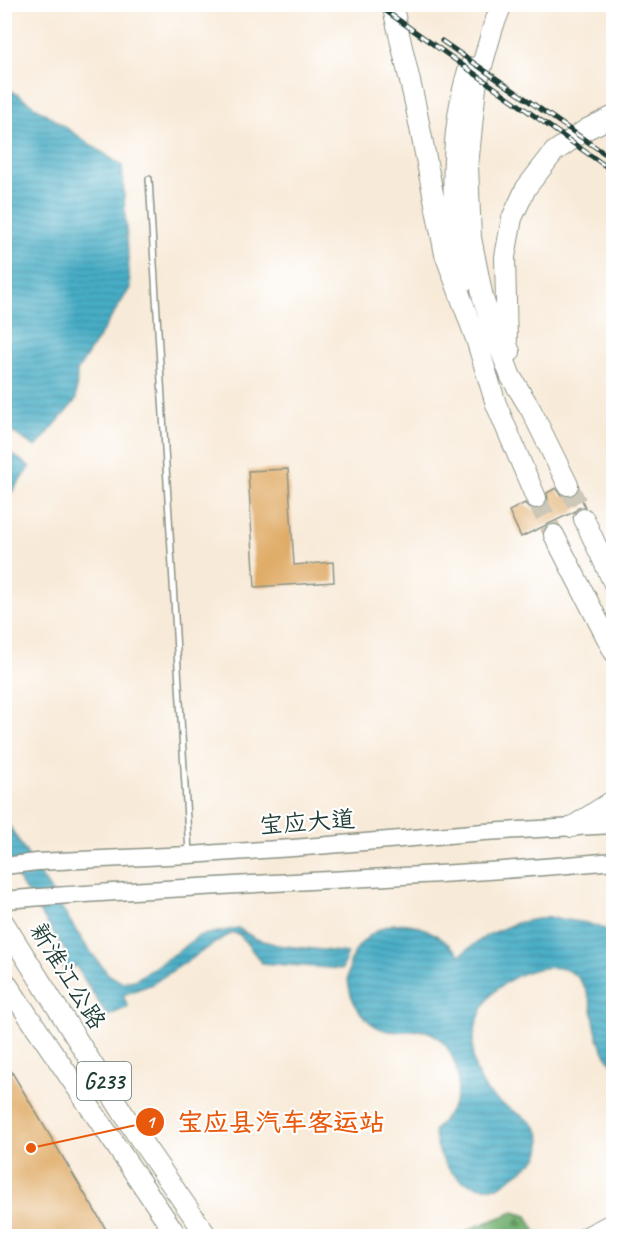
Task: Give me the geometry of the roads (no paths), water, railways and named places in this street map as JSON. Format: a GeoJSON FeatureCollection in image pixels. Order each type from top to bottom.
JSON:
{"type":"FeatureCollection","features":[{"type":"Feature","properties":{"kind":"highway"},"geometry":{"type":"LineString","coordinates":[[392,4],[415,103],[445,254],[476,339],[496,404],[536,498]]}},
{"type":"Feature","properties":{"kind":"highway"},"geometry":{"type":"LineString","coordinates":[[490,4],[482,22],[470,86],[468,166],[471,238],[483,298],[500,349],[511,377],[531,410],[568,485]]}},
{"type":"Feature","properties":{"kind":"highway"},"geometry":{"type":"LineString","coordinates":[[476,339],[456,236],[453,168],[457,122],[502,4]]}},
{"type":"Feature","properties":{"kind":"highway"},"geometry":{"type":"LineString","coordinates":[[531,410],[507,345],[505,257],[512,218],[526,188],[554,152],[587,129],[614,116]]}},
{"type":"Feature","properties":{"kind":"highway"},"geometry":{"type":"LineString","coordinates":[[584,519],[614,584]]}},
{"type":"Feature","properties":{"kind":"highway"},"geometry":{"type":"LineString","coordinates":[[554,535],[614,652]]}},
{"type":"Feature","properties":{"kind":"highway"},"geometry":{"type":"LineString","coordinates":[[572,827],[614,800]]}},
{"type":"Feature","properties":{"kind":"highway","name":"新淮江公路"},"geometry":{"type":"LineString","coordinates":[[4,923],[135,1131],[207,1236]]}},
{"type":"Feature","properties":{"kind":"highway","name":"G233"},"geometry":{"type":"LineString","coordinates":[[4,980],[177,1236]]}},
{"type":"Feature","properties":{"kind":"main road","name":"宝应大道"},"geometry":{"type":"LineString","coordinates":[[4,866],[614,825]]}},
{"type":"Feature","properties":{"kind":"main road"},"geometry":{"type":"LineString","coordinates":[[4,900],[537,868],[614,861]]}},
{"type":"Feature","properties":{"kind":"street"},"geometry":{"type":"LineString","coordinates":[[583,1236],[614,1220]]}},
{"type":"Feature","properties":{"kind":"lane"},"geometry":{"type":"LineString","coordinates":[[149,179],[189,855]]}},
{"type":"Feature","properties":{"kind":"water"},"geometry":{"type":"Polygon","coordinates":[[[5,86],[122,166],[130,288],[77,371],[76,400],[36,447],[9,430],[5,436],[5,257],[15,237],[5,220],[5,86]]]}},
{"type":"Feature","properties":{"kind":"water"},"geometry":{"type":"Polygon","coordinates":[[[5,449],[30,467],[5,501],[5,449]]]}},
{"type":"Feature","properties":{"kind":"water"},"geometry":{"type":"Polygon","coordinates":[[[4,818],[86,946],[108,974],[121,982],[135,980],[198,936],[238,928],[254,938],[277,945],[348,953],[342,969],[262,963],[240,935],[233,933],[152,984],[123,995],[128,1007],[107,1016],[76,966],[65,970],[58,960],[66,952],[5,859],[4,818]]]}},
{"type":"Feature","properties":{"kind":"water"},"geometry":{"type":"Polygon","coordinates":[[[548,917],[587,923],[613,932],[613,1066],[599,1042],[587,991],[578,978],[569,971],[558,968],[534,970],[500,987],[487,1001],[476,1024],[473,1041],[474,1063],[486,1090],[500,1103],[531,1122],[536,1128],[540,1135],[541,1148],[535,1160],[498,1187],[473,1185],[455,1175],[443,1160],[434,1131],[455,1101],[458,1081],[454,1060],[443,1042],[426,1031],[389,1031],[372,1024],[365,1018],[351,995],[348,977],[350,963],[362,942],[377,930],[387,926],[406,924],[425,929],[443,940],[460,955],[486,936],[516,923],[548,917]]]}},
{"type":"Feature","properties":{"kind":"tunnel"},"geometry":{"type":"LineString","coordinates":[[568,485],[584,519]]}},
{"type":"Feature","properties":{"kind":"tunnel"},"geometry":{"type":"LineString","coordinates":[[536,498],[554,535]]}},
{"type":"Feature","properties":{"kind":"railway"},"geometry":{"type":"LineString","coordinates":[[376,4],[614,172]]}},
{"type":"Feature","properties":{"kind":"railway"},"geometry":{"type":"LineString","coordinates":[[442,41],[614,160]]}},
{"type":"Feature","properties":{"kind":"place","name":"宝应县汽车客运站"},"geometry":{"type":"Point","coordinates":[31,1148]}}]}
